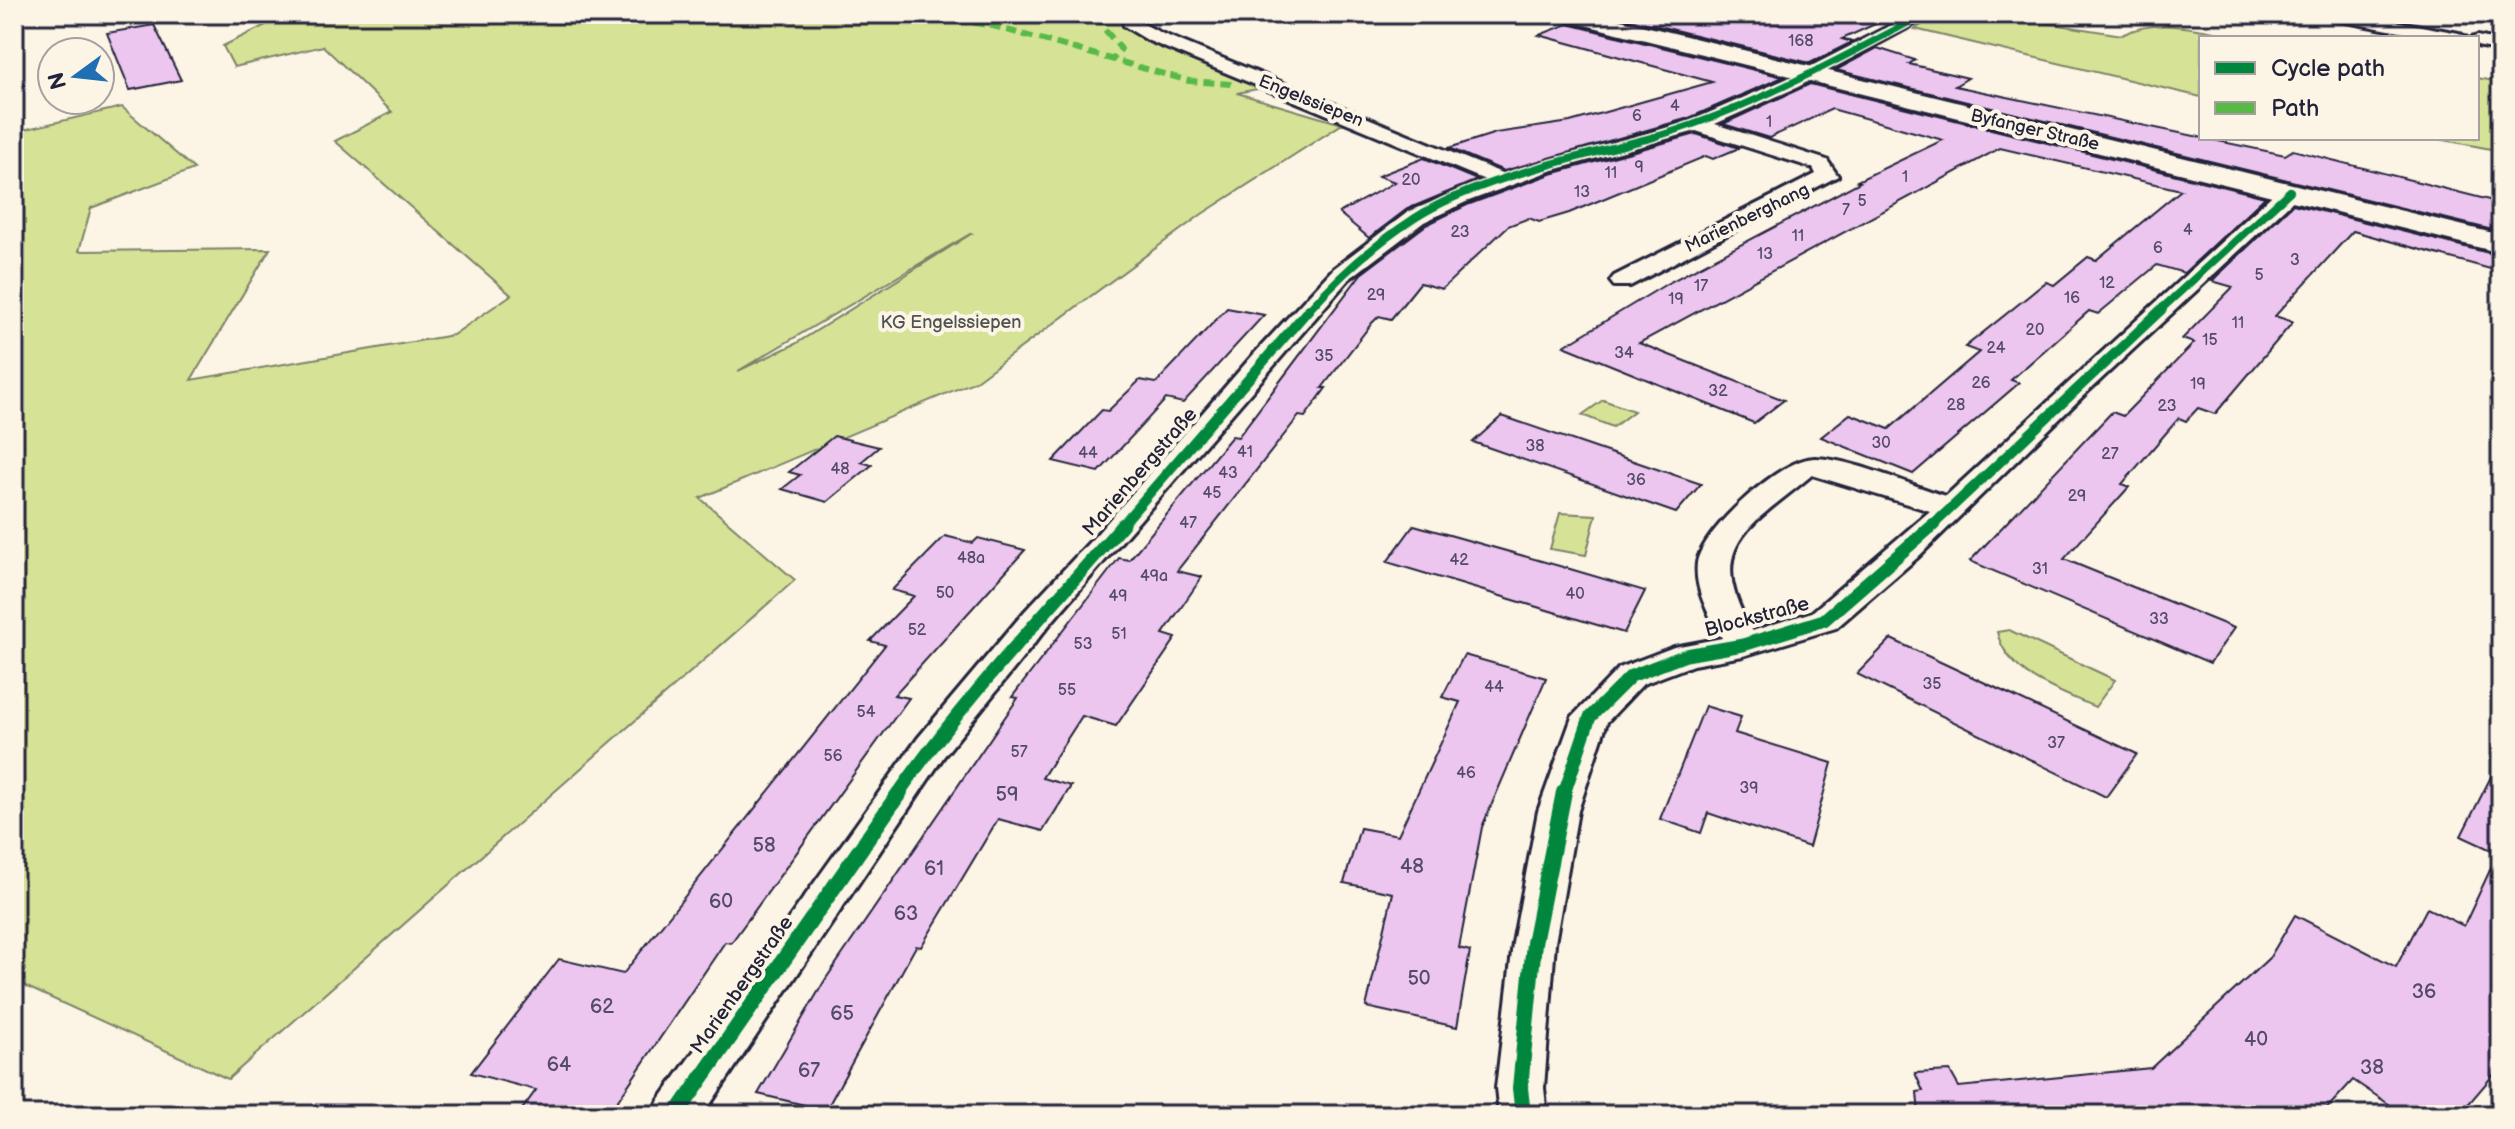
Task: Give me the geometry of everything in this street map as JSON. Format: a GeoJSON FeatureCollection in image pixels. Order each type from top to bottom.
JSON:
{"type":"FeatureCollection","features":[{"type":"Feature","properties":{"kind":"street","name":"Engelssiepen"},"geometry":{"type":"LineString","coordinates":[[1129,14],[1130,23],[1136,29],[1502,180]]}},
{"type":"Feature","properties":{"kind":"street","name":"Byfanger Straße"},"geometry":{"type":"LineString","coordinates":[[1569,14],[1806,75],[2501,244]]}},
{"type":"Feature","properties":{"kind":"street","name":"Marienbergstraße"},"geometry":{"type":"LineString","coordinates":[[676,1115],[931,747],[1037,618],[1341,274],[1416,217],[1502,180],[1697,125],[1806,75],[1925,14]]}},
{"type":"Feature","properties":{"kind":"street"},"geometry":{"type":"LineString","coordinates":[[2330,14],[2448,36]]}},
{"type":"Feature","properties":{"kind":"street"},"geometry":{"type":"LineString","coordinates":[[2479,41],[2501,46]]}},
{"type":"Feature","properties":{"kind":"street","name":"Marienberghang"},"geometry":{"type":"LineString","coordinates":[[1622,281],[1828,176],[1820,164],[1697,125]]}},
{"type":"Feature","properties":{"kind":"street","name":"Blockstraße"},"geometry":{"type":"LineString","coordinates":[[1523,1115],[1520,1088],[1534,943],[1558,811],[1590,717],[1631,676],[1686,655],[1743,645],[1824,620],[1952,508],[2073,390],[2290,191]]}},
{"type":"Feature","properties":{"kind":"street","name":"Blockstraße"},"geometry":{"type":"LineString","coordinates":[[1743,645],[1721,612],[1709,569],[1719,540],[1802,469],[1815,466],[1833,470],[1952,508]]}},
{"type":"Feature","properties":{"kind":"green space","name":"KG Engelssiepen"},"geometry":{"type":"Polygon","coordinates":[[[288,14],[1037,14],[1042,18],[1131,14],[1136,32],[1268,87],[1237,93],[1342,124],[1202,214],[976,381],[700,498],[795,580],[228,1079],[14,981],[14,132],[83,116],[116,116],[116,108],[122,107],[194,169],[91,208],[79,251],[270,249],[191,380],[453,335],[511,295],[335,141],[392,112],[323,46],[234,67],[223,46],[288,14]],[[971,234],[738,371],[795,344],[971,234]]]}},
{"type":"Feature","properties":{"kind":"green space"},"geometry":{"type":"Polygon","coordinates":[[[1940,14],[1988,14],[2122,35],[2152,26],[2167,26],[2236,36],[2199,36],[2199,97],[1915,29],[1940,14]]]}},
{"type":"Feature","properties":{"kind":"green space"},"geometry":{"type":"Polygon","coordinates":[[[2479,78],[2501,82],[2501,151],[2444,140],[2479,140],[2479,78]]]}},
{"type":"Feature","properties":{"kind":"green space"},"geometry":{"type":"Polygon","coordinates":[[[1603,400],[1634,411],[1613,427],[1582,415],[1603,400]]]}},
{"type":"Feature","properties":{"kind":"green space"},"geometry":{"type":"Polygon","coordinates":[[[1560,513],[1596,515],[1586,555],[1550,549],[1560,513]]]}},
{"type":"Feature","properties":{"kind":"green space"},"geometry":{"type":"Polygon","coordinates":[[[2009,630],[2115,680],[2095,707],[2050,687],[2023,671],[2012,660],[1997,632],[2009,630]]]}},
{"type":"Feature","properties":{"kind":"building"},"geometry":{"type":"Polygon","coordinates":[[[1609,14],[1897,14],[1842,39],[1852,42],[1810,63],[1609,14]]]}},
{"type":"Feature","properties":{"kind":"building"},"geometry":{"type":"Polygon","coordinates":[[[1568,24],[1783,77],[1689,118],[1504,171],[1449,148],[1496,133],[1570,122],[1712,82],[1539,35],[1568,24]]]}},
{"type":"Feature","properties":{"kind":"building"},"geometry":{"type":"Polygon","coordinates":[[[154,25],[181,80],[130,90],[116,55],[116,36],[108,36],[107,33],[154,25]]]}},
{"type":"Feature","properties":{"kind":"building"},"geometry":{"type":"Polygon","coordinates":[[[1877,48],[1915,60],[1909,64],[1968,78],[1955,86],[2199,137],[2199,140],[2213,140],[2285,155],[2293,150],[2501,203],[2501,232],[1836,70],[1877,48]]]}},
{"type":"Feature","properties":{"kind":"building"},"geometry":{"type":"Polygon","coordinates":[[[1810,84],[2265,197],[2184,273],[2157,265],[2098,314],[2089,311],[2011,380],[2019,383],[1913,474],[1821,437],[1850,414],[1889,429],[1979,352],[1965,347],[2046,282],[2054,285],[2088,257],[2096,260],[2181,190],[2000,148],[1639,343],[1784,400],[1754,423],[1564,346],[1668,283],[1860,182],[1857,181],[1943,140],[1832,109],[1769,138],[1723,124],[1810,84]]]}},
{"type":"Feature","properties":{"kind":"building"},"geometry":{"type":"Polygon","coordinates":[[[1696,134],[1739,148],[1713,159],[1706,156],[1569,213],[1539,222],[1529,218],[1508,226],[1442,289],[1420,283],[1391,319],[1379,316],[1372,323],[1322,388],[1326,388],[1305,417],[1299,416],[1177,571],[1202,577],[1163,634],[1176,638],[1116,726],[1082,716],[1042,778],[1071,786],[1043,831],[998,819],[921,947],[916,946],[826,1110],[758,1094],[825,980],[1018,698],[1012,697],[1119,558],[1129,560],[1232,436],[1238,437],[1361,274],[1426,225],[1467,205],[1551,174],[1696,134]]]}},
{"type":"Feature","properties":{"kind":"building"},"geometry":{"type":"Polygon","coordinates":[[[1424,158],[1477,180],[1407,209],[1369,238],[1339,213],[1395,182],[1378,176],[1424,158]]]}},
{"type":"Feature","properties":{"kind":"building"},"geometry":{"type":"Polygon","coordinates":[[[2293,204],[2501,256],[2501,272],[2353,231],[2275,316],[2293,322],[2215,414],[2198,408],[2186,421],[2179,418],[2122,484],[2129,487],[2064,559],[2234,628],[2210,663],[1970,561],[2112,412],[2123,416],[2194,343],[2182,339],[2233,287],[2212,281],[2293,204]]]}},
{"type":"Feature","properties":{"kind":"building"},"geometry":{"type":"Polygon","coordinates":[[[1227,308],[1264,315],[1183,403],[1166,399],[1099,472],[1053,461],[1102,410],[1108,411],[1140,380],[1156,383],[1227,308]]]}},
{"type":"Feature","properties":{"kind":"building"},"geometry":{"type":"Polygon","coordinates":[[[1502,416],[1701,484],[1676,513],[1473,442],[1502,416]]]}},
{"type":"Feature","properties":{"kind":"building"},"geometry":{"type":"Polygon","coordinates":[[[834,436],[879,447],[861,462],[872,465],[827,502],[782,489],[800,475],[789,472],[834,436]]]}},
{"type":"Feature","properties":{"kind":"building"},"geometry":{"type":"Polygon","coordinates":[[[1414,525],[1645,591],[1624,633],[1387,562],[1414,525]]]}},
{"type":"Feature","properties":{"kind":"building"},"geometry":{"type":"Polygon","coordinates":[[[945,536],[973,543],[978,538],[1025,550],[894,695],[909,698],[731,943],[725,942],[608,1115],[518,1115],[536,1090],[471,1073],[559,959],[623,974],[885,645],[870,641],[914,596],[892,590],[945,536]]]}},
{"type":"Feature","properties":{"kind":"building"},"geometry":{"type":"Polygon","coordinates":[[[1891,639],[2137,754],[2106,797],[1857,674],[1891,639]]]}},
{"type":"Feature","properties":{"kind":"building"},"geometry":{"type":"Polygon","coordinates":[[[1464,655],[1546,678],[1482,827],[1459,948],[1470,951],[1457,1027],[1366,1007],[1393,893],[1344,883],[1360,828],[1398,835],[1460,702],[1442,697],[1464,655]]]}},
{"type":"Feature","properties":{"kind":"building"},"geometry":{"type":"Polygon","coordinates":[[[1705,706],[1741,717],[1735,733],[1832,763],[1809,847],[1708,813],[1701,833],[1660,819],[1705,706]]]}},
{"type":"Feature","properties":{"kind":"building"},"geometry":{"type":"Polygon","coordinates":[[[2501,757],[2501,1066],[2459,1115],[2405,1115],[2353,1080],[2321,1115],[1919,1115],[1917,1092],[1923,1091],[1915,1073],[1950,1071],[1959,1087],[2151,1068],[2270,957],[2295,915],[2396,967],[2427,908],[2464,926],[2498,853],[2461,836],[2501,757]]]}},
{"type":"Feature","properties":{"kind":"marked path"},"geometry":{"type":"LineString","coordinates":[[923,14],[993,26],[1189,81],[1232,84]]}},
{"type":"Feature","properties":{"kind":"marked path"},"geometry":{"type":"LineString","coordinates":[[1101,14],[1102,26],[1121,49],[1118,57],[1113,59]]}},
{"type":"Feature","properties":{"kind":"marked path"},"geometry":{"type":"LineString","coordinates":[[1262,85],[1267,83]]}},
{"type":"Feature","properties":{"kind":"cycle path"},"geometry":{"type":"LineString","coordinates":[[676,1115],[931,747],[1037,618],[1341,274],[1416,217],[1458,197],[1543,167],[1697,125],[1792,83],[1925,14]]}},
{"type":"Feature","properties":{"kind":"cycle path"},"geometry":{"type":"LineString","coordinates":[[1523,1115],[1520,1088],[1534,943],[1558,811],[1590,717],[1631,676],[1686,655],[1743,645],[1824,620],[1906,551],[2073,390],[2290,191]]}}]}
